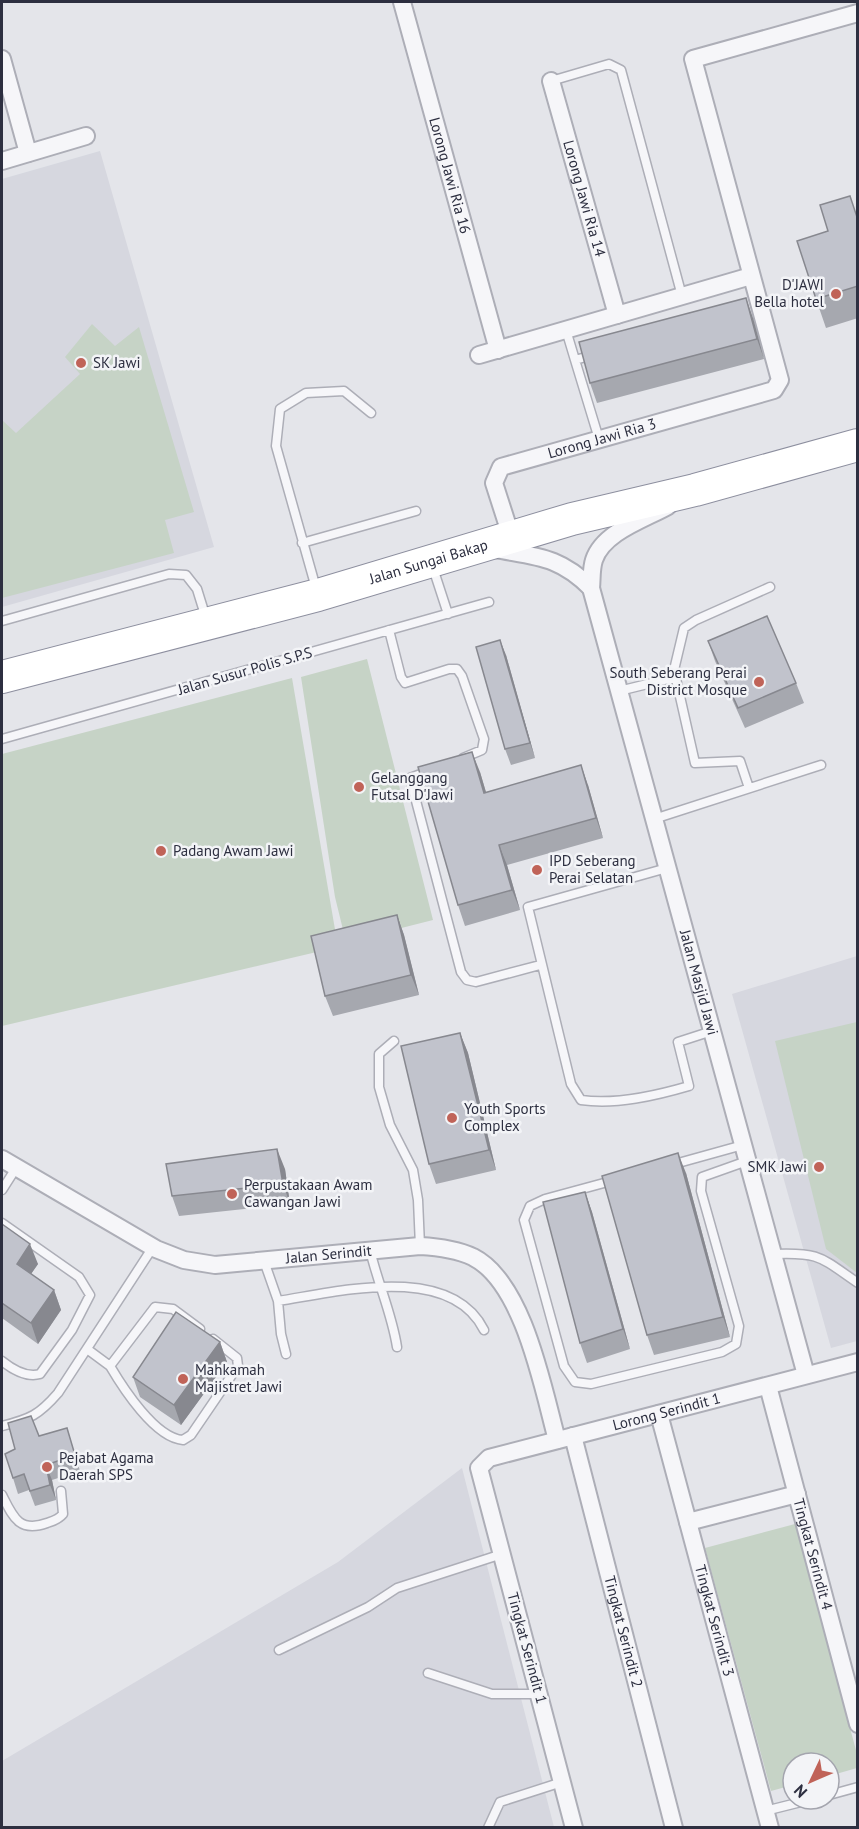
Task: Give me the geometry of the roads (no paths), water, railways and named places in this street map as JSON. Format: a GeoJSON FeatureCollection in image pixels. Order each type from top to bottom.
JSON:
{"type":"FeatureCollection","features":[{"type":"Feature","properties":{"kind":"highway","name":"Jalan Sungai Bakap"},"geometry":{"type":"LineString","coordinates":[[2,676],[208,624],[572,519],[695,490],[858,445]]}},
{"type":"Feature","properties":{"kind":"street","name":"Lorong Jawi Ria 16"},"geometry":{"type":"LineString","coordinates":[[402,2],[498,350]]}},
{"type":"Feature","properties":{"kind":"street"},"geometry":{"type":"LineString","coordinates":[[479,355],[751,276],[693,59],[858,13]]}},
{"type":"Feature","properties":{"kind":"street"},"geometry":{"type":"LineString","coordinates":[[2,59],[28,153]]}},
{"type":"Feature","properties":{"kind":"street","name":"Lorong Jawi Ria 14"},"geometry":{"type":"LineString","coordinates":[[551,81],[617,315]]}},
{"type":"Feature","properties":{"kind":"street"},"geometry":{"type":"LineString","coordinates":[[2,161],[86,136]]}},
{"type":"Feature","properties":{"kind":"street","name":"Lorong Jawi Ria 3"},"geometry":{"type":"LineString","coordinates":[[511,536],[494,483],[501,467],[774,390],[780,380],[755,310],[751,276]]}},
{"type":"Feature","properties":{"kind":"street","name":"Jalan Masjid Jawi"},"geometry":{"type":"LineString","coordinates":[[695,490],[614,536],[600,548],[594,561],[591,588],[806,1375]]}},
{"type":"Feature","properties":{"kind":"street"},"geometry":{"type":"LineString","coordinates":[[482,546],[556,561],[572,570],[591,588]]}},
{"type":"Feature","properties":{"kind":"street","name":"Jalan Serindit"},"geometry":{"type":"LineString","coordinates":[[9,1163],[153,1247],[184,1260],[215,1264],[420,1246],[440,1246],[474,1258],[506,1287],[527,1332],[565,1438]]}},
{"type":"Feature","properties":{"kind":"street","name":"Lorong Serindit 1"},"geometry":{"type":"LineString","coordinates":[[479,1468],[489,1458],[858,1362]]}},
{"type":"Feature","properties":{"kind":"street","name":"Tingkat Serindit 4"},"geometry":{"type":"LineString","coordinates":[[768,1386],[858,1724]]}},
{"type":"Feature","properties":{"kind":"street","name":"Tingkat Serindit 3"},"geometry":{"type":"LineString","coordinates":[[660,1414],[767,1819]]}},
{"type":"Feature","properties":{"kind":"street","name":"Tingkat Serindit 2"},"geometry":{"type":"LineString","coordinates":[[565,1438],[674,1827]]}},
{"type":"Feature","properties":{"kind":"street","name":"Tingkat Serindit 1"},"geometry":{"type":"LineString","coordinates":[[479,1468],[574,1827]]}},
{"type":"Feature","properties":{"kind":"street"},"geometry":{"type":"LineString","coordinates":[[688,1522],[796,1494]]}},
{"type":"Feature","properties":{"kind":"lane"},"geometry":{"type":"LineString","coordinates":[[551,81],[609,64],[621,70],[682,296]]}},
{"type":"Feature","properties":{"kind":"lane"},"geometry":{"type":"LineString","coordinates":[[566,330],[599,439]]}},
{"type":"Feature","properties":{"kind":"lane"},"geometry":{"type":"LineString","coordinates":[[575,360],[608,351]]}},
{"type":"Feature","properties":{"kind":"lane"},"geometry":{"type":"LineString","coordinates":[[318,594],[276,446],[280,409],[306,393],[344,391],[371,413]]}},
{"type":"Feature","properties":{"kind":"lane"},"geometry":{"type":"LineString","coordinates":[[302,543],[416,511]]}},
{"type":"Feature","properties":{"kind":"lane"},"geometry":{"type":"LineString","coordinates":[[431,561],[448,614]]}},
{"type":"Feature","properties":{"kind":"lane"},"geometry":{"type":"LineString","coordinates":[[2,621],[169,573],[186,576],[197,589],[208,624]]}},
{"type":"Feature","properties":{"kind":"lane"},"geometry":{"type":"LineString","coordinates":[[749,788],[740,761],[695,763],[674,670],[684,628],[770,587]]}},
{"type":"Feature","properties":{"kind":"lane","name":"Jalan Susur Polis S.P.S"},"geometry":{"type":"LineString","coordinates":[[2,740],[489,602]]}},
{"type":"Feature","properties":{"kind":"lane"},"geometry":{"type":"LineString","coordinates":[[389,630],[401,677],[405,683],[449,669],[456,669],[462,676],[484,739],[482,750],[455,760]]}},
{"type":"Feature","properties":{"kind":"lane"},"geometry":{"type":"LineString","coordinates":[[619,691],[676,678]]}},
{"type":"Feature","properties":{"kind":"lane"},"geometry":{"type":"LineString","coordinates":[[654,819],[821,765]]}},
{"type":"Feature","properties":{"kind":"lane"},"geometry":{"type":"LineString","coordinates":[[437,767],[410,778],[461,972],[467,980],[476,982],[540,965]]}},
{"type":"Feature","properties":{"kind":"lane"},"geometry":{"type":"LineString","coordinates":[[667,868],[528,907],[540,965],[571,1084],[581,1100],[595,1102],[661,1094],[689,1086],[678,1042],[712,1031]]}},
{"type":"Feature","properties":{"kind":"lane"},"geometry":{"type":"LineString","coordinates":[[394,1041],[379,1054],[380,1087],[390,1125],[413,1170],[418,1200],[420,1246]]}},
{"type":"Feature","properties":{"kind":"lane"},"geometry":{"type":"LineString","coordinates":[[666,1166],[745,1153]]}},
{"type":"Feature","properties":{"kind":"lane"},"geometry":{"type":"LineString","coordinates":[[622,1178],[545,1199],[530,1206],[524,1220],[564,1366],[575,1382],[591,1384],[722,1352],[736,1344],[739,1326],[701,1191],[702,1177],[745,1153]]}},
{"type":"Feature","properties":{"kind":"lane"},"geometry":{"type":"LineString","coordinates":[[2,1191],[9,1163]]}},
{"type":"Feature","properties":{"kind":"lane"},"geometry":{"type":"LineString","coordinates":[[2,1224],[79,1277],[90,1295],[72,1330],[40,1374],[34,1376],[15,1371],[2,1361]]}},
{"type":"Feature","properties":{"kind":"lane"},"geometry":{"type":"LineString","coordinates":[[2,1426],[28,1420],[42,1412],[58,1393],[153,1247]]}},
{"type":"Feature","properties":{"kind":"lane"},"geometry":{"type":"LineString","coordinates":[[370,1250],[379,1286],[393,1319],[397,1347]]}},
{"type":"Feature","properties":{"kind":"lane"},"geometry":{"type":"LineString","coordinates":[[773,1254],[808,1253],[830,1262],[858,1283]]}},
{"type":"Feature","properties":{"kind":"lane"},"geometry":{"type":"LineString","coordinates":[[264,1261],[278,1301],[281,1334],[286,1354]]}},
{"type":"Feature","properties":{"kind":"lane"},"geometry":{"type":"LineString","coordinates":[[278,1301],[379,1286],[439,1292],[465,1305],[477,1316],[484,1329]]}},
{"type":"Feature","properties":{"kind":"lane"},"geometry":{"type":"LineString","coordinates":[[87,1349],[110,1366],[135,1403],[160,1427],[175,1438],[183,1440],[191,1436],[237,1370],[238,1362],[234,1354],[173,1309],[162,1306],[155,1307],[146,1315],[110,1366]]}},
{"type":"Feature","properties":{"kind":"lane"},"geometry":{"type":"LineString","coordinates":[[2,1495],[21,1524],[33,1528],[57,1520],[63,1514],[61,1491]]}},
{"type":"Feature","properties":{"kind":"lane"},"geometry":{"type":"LineString","coordinates":[[279,1650],[368,1607],[397,1588],[502,1554]]}},
{"type":"Feature","properties":{"kind":"lane"},"geometry":{"type":"LineString","coordinates":[[428,1673],[492,1694],[539,1694]]}},
{"type":"Feature","properties":{"kind":"lane"},"geometry":{"type":"LineString","coordinates":[[488,1827],[500,1802],[562,1782]]}},
{"type":"Feature","properties":{"kind":"lane"},"geometry":{"type":"LineString","coordinates":[[841,1792],[858,1787]]}},
{"type":"Feature","properties":{"kind":"lane"},"geometry":{"type":"LineString","coordinates":[[767,1819],[785,1811]]}},
{"type":"Feature","properties":{"kind":"place","name":"D'JAWI Bella hotel"},"geometry":{"type":"Point","coordinates":[836,294]}},
{"type":"Feature","properties":{"kind":"place","name":"SK Jawi"},"geometry":{"type":"Point","coordinates":[81,363]}},
{"type":"Feature","properties":{"kind":"place","name":"South Seberang Perai District Mosque"},"geometry":{"type":"Point","coordinates":[759,682]}},
{"type":"Feature","properties":{"kind":"place","name":"Gelanggang Futsal D'Jawi"},"geometry":{"type":"Point","coordinates":[359,787]}},
{"type":"Feature","properties":{"kind":"place","name":"Padang Awam Jawi"},"geometry":{"type":"Point","coordinates":[161,851]}},
{"type":"Feature","properties":{"kind":"place","name":"IPD Seberang Perai Selatan"},"geometry":{"type":"Point","coordinates":[537,870]}},
{"type":"Feature","properties":{"kind":"place","name":"Youth Sports Complex"},"geometry":{"type":"Point","coordinates":[452,1118]}},
{"type":"Feature","properties":{"kind":"place","name":"SMK Jawi"},"geometry":{"type":"Point","coordinates":[819,1167]}},
{"type":"Feature","properties":{"kind":"place","name":"Perpustakaan Awam Cawangan Jawi"},"geometry":{"type":"Point","coordinates":[232,1194]}},
{"type":"Feature","properties":{"kind":"place","name":"Mahkamah Majistret Jawi"},"geometry":{"type":"Point","coordinates":[183,1379]}},
{"type":"Feature","properties":{"kind":"place","name":"Pejabat Agama Daerah SPS"},"geometry":{"type":"Point","coordinates":[47,1467]}}]}
